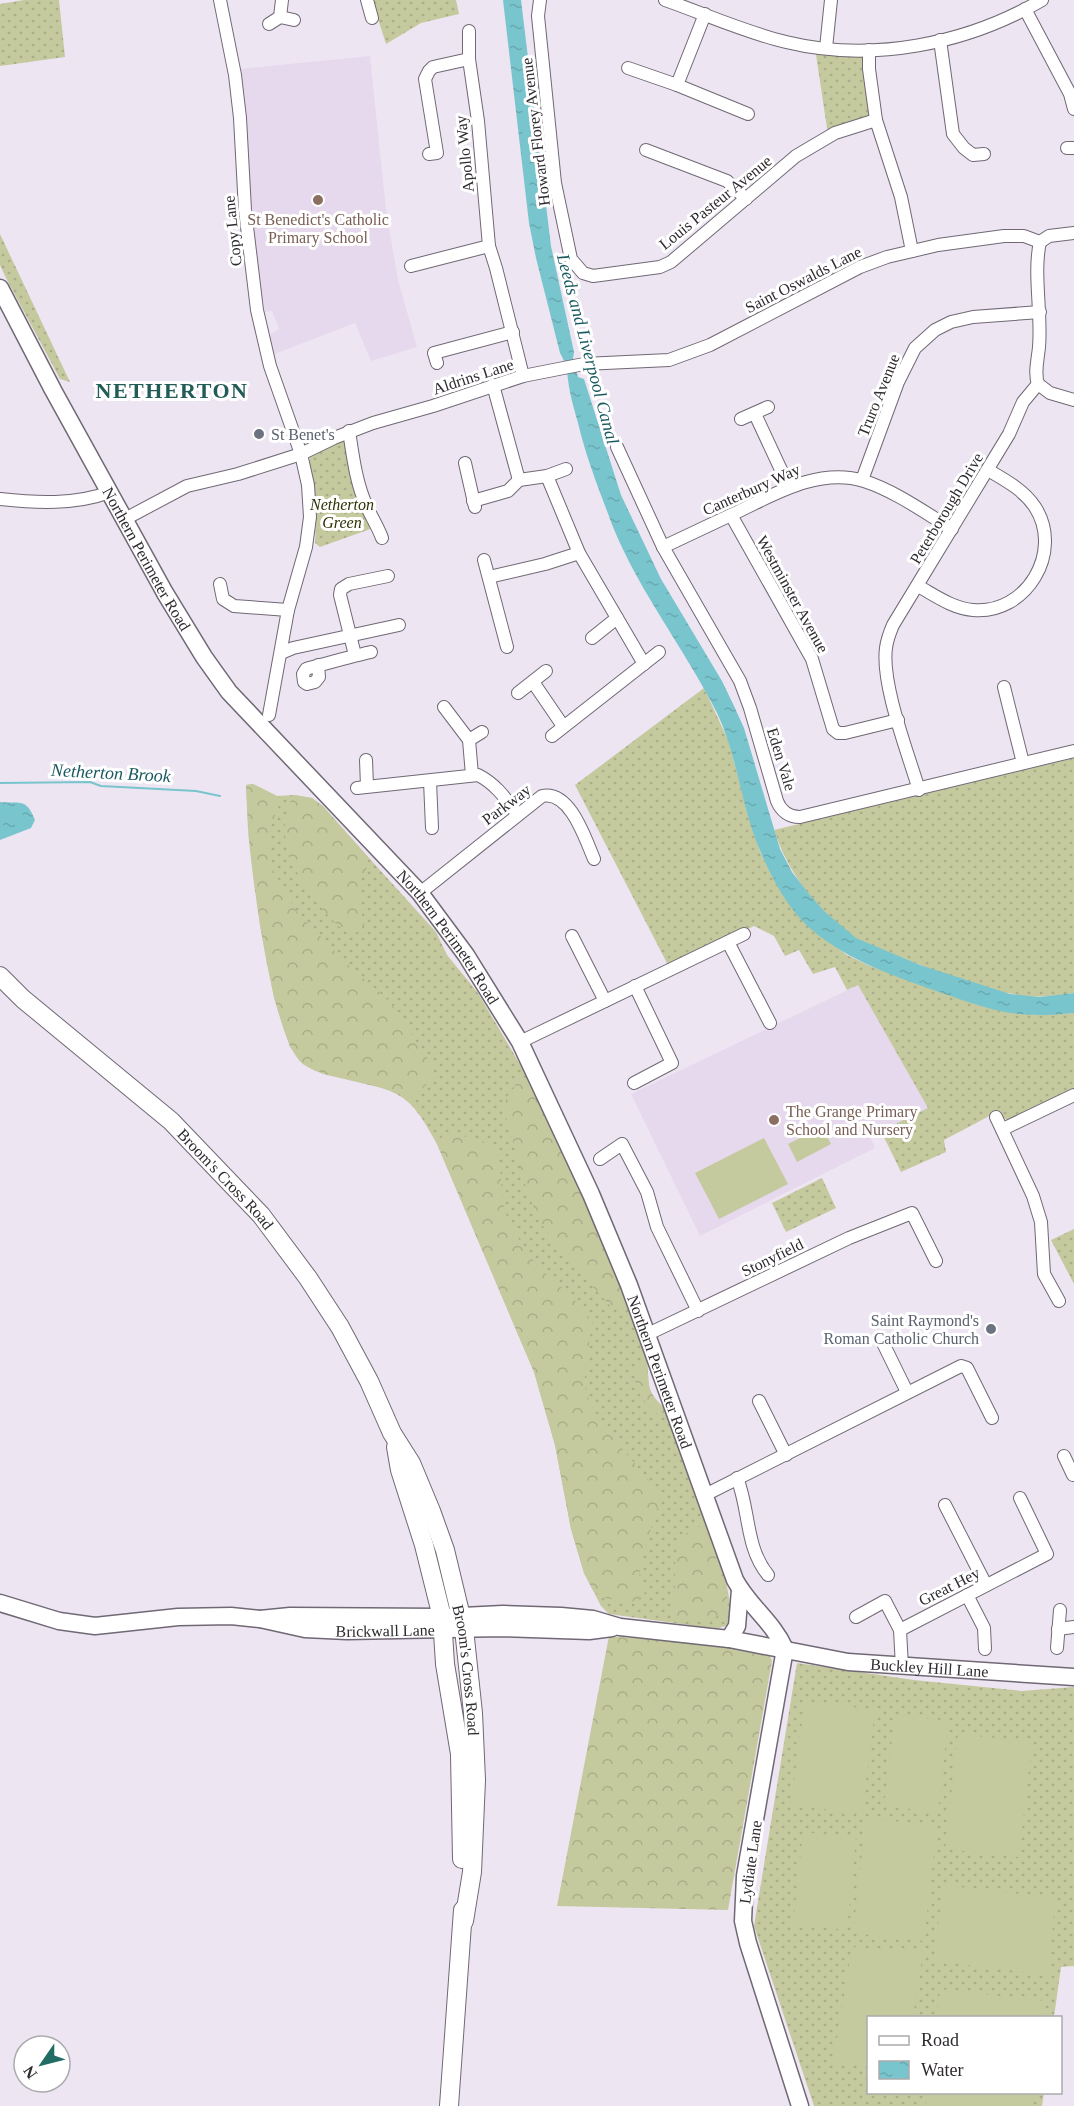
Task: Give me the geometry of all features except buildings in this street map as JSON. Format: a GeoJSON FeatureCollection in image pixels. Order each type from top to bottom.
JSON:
{"type":"FeatureCollection","features":[{"type":"Feature","properties":{"kind":"highway","name":"Broom's Cross Road"},"geometry":{"type":"LineString","coordinates":[[0,976],[23,999],[171,1121],[261,1215],[308,1278],[340,1327],[369,1382],[392,1433],[400,1470],[453,1624],[473,1713],[476,1797],[472,1872],[464,1921],[449,2106]]}},
{"type":"Feature","properties":{"kind":"highway","name":"Broom's Cross Road"},"geometry":{"type":"LineString","coordinates":[[453,1624],[462,1706],[460,1754],[464,1921]]}},
{"type":"Feature","properties":{"kind":"main road","name":"Northern Perimeter Road"},"geometry":{"type":"LineString","coordinates":[[0,288],[53,390],[165,593],[204,657],[229,693],[420,892],[466,956],[520,1042],[591,1194],[648,1334],[730,1568],[740,1590],[773,1627],[785,1649]]}},
{"type":"Feature","properties":{"kind":"main road"},"geometry":{"type":"LineString","coordinates":[[729,1639],[737,1626],[740,1590]]}},
{"type":"Feature","properties":{"kind":"main road","name":"Brickwall Lane"},"geometry":{"type":"LineString","coordinates":[[0,1603],[78,1625],[95,1626],[178,1617],[231,1616],[260,1619],[290,1616],[589,1631],[620,1627],[729,1639],[785,1649]]}},
{"type":"Feature","properties":{"kind":"main road","name":"Buckley Hill Lane"},"geometry":{"type":"LineString","coordinates":[[785,1649],[848,1662],[1074,1677]]}},
{"type":"Feature","properties":{"kind":"main road","name":"Lydiate Lane"},"geometry":{"type":"LineString","coordinates":[[785,1649],[745,1876],[743,1912],[748,1944],[800,2106]]}},
{"type":"Feature","properties":{"kind":"street","name":"Copy Lane"},"geometry":{"type":"LineString","coordinates":[[220,0],[235,75],[240,118],[245,210],[257,310],[270,366],[301,454]]}},
{"type":"Feature","properties":{"kind":"street"},"geometry":{"type":"LineString","coordinates":[[282,0],[275,21],[294,20]]}},
{"type":"Feature","properties":{"kind":"street"},"geometry":{"type":"LineString","coordinates":[[367,0],[372,18]]}},
{"type":"Feature","properties":{"kind":"street","name":"Howard Florey Avenue"},"geometry":{"type":"LineString","coordinates":[[540,0],[538,16],[555,183],[571,259]]}},
{"type":"Feature","properties":{"kind":"street"},"geometry":{"type":"LineString","coordinates":[[665,0],[752,33],[789,43],[869,50],[919,45],[940,40],[988,26],[1042,0]]}},
{"type":"Feature","properties":{"kind":"street"},"geometry":{"type":"LineString","coordinates":[[826,48],[831,0]]}},
{"type":"Feature","properties":{"kind":"street"},"geometry":{"type":"LineString","coordinates":[[1025,9],[1070,94],[1074,109]]}},
{"type":"Feature","properties":{"kind":"street"},"geometry":{"type":"LineString","coordinates":[[677,85],[705,14]]}},
{"type":"Feature","properties":{"kind":"street","name":"Apollo Way"},"geometry":{"type":"LineString","coordinates":[[469,31],[469,59],[478,122],[489,246],[523,376]]}},
{"type":"Feature","properties":{"kind":"street"},"geometry":{"type":"LineString","coordinates":[[940,40],[953,134],[976,158]]}},
{"type":"Feature","properties":{"kind":"street"},"geometry":{"type":"LineString","coordinates":[[869,50],[869,69],[876,120],[901,197],[912,251]]}},
{"type":"Feature","properties":{"kind":"street","name":"Apollo Way"},"geometry":{"type":"LineString","coordinates":[[429,154],[436,153],[425,78],[433,67],[469,59]]}},
{"type":"Feature","properties":{"kind":"street"},"geometry":{"type":"LineString","coordinates":[[628,68],[748,114]]}},
{"type":"Feature","properties":{"kind":"street","name":"Louis Pasteur Avenue"},"geometry":{"type":"LineString","coordinates":[[571,259],[584,273],[593,276],[660,267],[687,249],[796,156],[835,133],[876,120]]}},
{"type":"Feature","properties":{"kind":"street"},"geometry":{"type":"LineString","coordinates":[[652,157],[727,181],[746,199]]}},
{"type":"Feature","properties":{"kind":"street","name":"Saint Oswalds Lane"},"geometry":{"type":"LineString","coordinates":[[584,364],[655,362],[685,355],[710,345],[860,267],[887,257],[960,242],[1004,236],[1024,236],[1040,242],[1049,236],[1074,232]]}},
{"type":"Feature","properties":{"kind":"street"},"geometry":{"type":"LineString","coordinates":[[1040,242],[1037,257],[1040,312],[1036,378],[1038,384],[1050,393],[1074,400]]}},
{"type":"Feature","properties":{"kind":"street"},"geometry":{"type":"LineString","coordinates":[[411,266],[489,246]]}},
{"type":"Feature","properties":{"kind":"street","name":"Truro Avenue"},"geometry":{"type":"LineString","coordinates":[[862,480],[898,382],[915,348],[935,330],[951,321],[1040,312]]}},
{"type":"Feature","properties":{"kind":"street"},"geometry":{"type":"LineString","coordinates":[[437,363],[434,353],[513,332]]}},
{"type":"Feature","properties":{"kind":"street","name":"Aldrins Lane"},"geometry":{"type":"LineString","coordinates":[[349,431],[523,376],[584,364]]}},
{"type":"Feature","properties":{"kind":"street","name":"Peterborough Drive"},"geometry":{"type":"LineString","coordinates":[[919,790],[886,674],[886,647],[893,625],[1009,434],[1023,402],[1038,384]]}},
{"type":"Feature","properties":{"kind":"street"},"geometry":{"type":"LineString","coordinates":[[493,386],[519,480]]}},
{"type":"Feature","properties":{"kind":"street"},"geometry":{"type":"LineString","coordinates":[[741,419],[768,407]]}},
{"type":"Feature","properties":{"kind":"street"},"geometry":{"type":"LineString","coordinates":[[755,414],[789,487]]}},
{"type":"Feature","properties":{"kind":"street"},"geometry":{"type":"LineString","coordinates":[[125,519],[187,486],[238,474],[301,454],[349,431],[355,470],[381,538]]}},
{"type":"Feature","properties":{"kind":"street","name":"Eden Vale"},"geometry":{"type":"LineString","coordinates":[[617,447],[663,547],[740,681],[777,801],[786,813],[801,818],[1074,751]]}},
{"type":"Feature","properties":{"kind":"street"},"geometry":{"type":"LineString","coordinates":[[269,715],[288,610],[306,547],[310,517],[308,485],[301,454]]}},
{"type":"Feature","properties":{"kind":"street"},"geometry":{"type":"LineString","coordinates":[[465,463],[474,504],[508,491],[519,480],[547,476],[566,469]]}},
{"type":"Feature","properties":{"kind":"street"},"geometry":{"type":"LineString","coordinates":[[918,586],[946,603],[975,610],[1001,606],[1024,591],[1032,582],[1043,561],[1045,536],[1041,519],[1027,496],[988,470]]}},
{"type":"Feature","properties":{"kind":"street"},"geometry":{"type":"LineString","coordinates":[[547,476],[579,553],[644,664]]}},
{"type":"Feature","properties":{"kind":"street","name":"Canterbury Way"},"geometry":{"type":"LineString","coordinates":[[663,547],[789,487],[824,478],[862,480],[889,491],[952,529]]}},
{"type":"Feature","properties":{"kind":"street"},"geometry":{"type":"LineString","coordinates":[[3,499],[39,502],[68,501],[94,498],[110,492]]}},
{"type":"Feature","properties":{"kind":"street","name":"Westminster Avenue"},"geometry":{"type":"LineString","coordinates":[[731,515],[812,659],[832,729],[838,734],[845,734],[898,720]]}},
{"type":"Feature","properties":{"kind":"street"},"geometry":{"type":"LineString","coordinates":[[489,577],[545,564],[579,553]]}},
{"type":"Feature","properties":{"kind":"street"},"geometry":{"type":"LineString","coordinates":[[484,560],[507,647]]}},
{"type":"Feature","properties":{"kind":"street"},"geometry":{"type":"LineString","coordinates":[[355,656],[340,595],[341,589],[348,584],[388,576]]}},
{"type":"Feature","properties":{"kind":"street"},"geometry":{"type":"LineString","coordinates":[[220,584],[223,599],[234,606],[288,610]]}},
{"type":"Feature","properties":{"kind":"street"},"geometry":{"type":"LineString","coordinates":[[592,638],[617,618]]}},
{"type":"Feature","properties":{"kind":"street"},"geometry":{"type":"LineString","coordinates":[[281,653],[293,648],[399,625]]}},
{"type":"Feature","properties":{"kind":"street"},"geometry":{"type":"LineString","coordinates":[[318,665],[371,651]]}},
{"type":"Feature","properties":{"kind":"street"},"geometry":{"type":"LineString","coordinates":[[552,736],[659,652]]}},
{"type":"Feature","properties":{"kind":"street"},"geometry":{"type":"LineString","coordinates":[[518,693],[546,671]]}},
{"type":"Feature","properties":{"kind":"street"},"geometry":{"type":"LineString","coordinates":[[532,681],[563,726]]}},
{"type":"Feature","properties":{"kind":"street"},"geometry":{"type":"LineString","coordinates":[[1004,687],[1023,763]]}},
{"type":"Feature","properties":{"kind":"street"},"geometry":{"type":"LineString","coordinates":[[444,707],[469,740],[472,775]]}},
{"type":"Feature","properties":{"kind":"street"},"geometry":{"type":"LineString","coordinates":[[469,740],[482,732]]}},
{"type":"Feature","properties":{"kind":"street"},"geometry":{"type":"LineString","coordinates":[[366,759],[362,787],[478,775],[490,780],[502,792],[518,815]]}},
{"type":"Feature","properties":{"kind":"street"},"geometry":{"type":"LineString","coordinates":[[430,781],[432,828]]}},
{"type":"Feature","properties":{"kind":"street","name":"Parkway"},"geometry":{"type":"LineString","coordinates":[[420,892],[542,796],[549,795],[562,800],[573,813],[594,859]]}},
{"type":"Feature","properties":{"kind":"street"},"geometry":{"type":"LineString","coordinates":[[520,1042],[744,934]]}},
{"type":"Feature","properties":{"kind":"street"},"geometry":{"type":"LineString","coordinates":[[572,936],[605,1001]]}},
{"type":"Feature","properties":{"kind":"street"},"geometry":{"type":"LineString","coordinates":[[728,942],[770,1023]]}},
{"type":"Feature","properties":{"kind":"street"},"geometry":{"type":"LineString","coordinates":[[634,1083],[672,1063],[635,986]]}},
{"type":"Feature","properties":{"kind":"street"},"geometry":{"type":"LineString","coordinates":[[1003,1130],[1074,1095]]}},
{"type":"Feature","properties":{"kind":"street"},"geometry":{"type":"LineString","coordinates":[[996,1117],[1033,1196],[1041,1222],[1044,1274],[1059,1301]]}},
{"type":"Feature","properties":{"kind":"street"},"geometry":{"type":"LineString","coordinates":[[600,1159],[622,1144],[647,1192],[657,1227],[698,1311]]}},
{"type":"Feature","properties":{"kind":"street","name":"Stonyfield"},"geometry":{"type":"LineString","coordinates":[[648,1334],[849,1238],[912,1214],[936,1261]]}},
{"type":"Feature","properties":{"kind":"street"},"geometry":{"type":"LineString","coordinates":[[882,1341],[907,1392]]}},
{"type":"Feature","properties":{"kind":"street"},"geometry":{"type":"LineString","coordinates":[[705,1495],[961,1366],[967,1368],[992,1419]]}},
{"type":"Feature","properties":{"kind":"street"},"geometry":{"type":"LineString","coordinates":[[759,1401],[786,1455]]}},
{"type":"Feature","properties":{"kind":"street"},"geometry":{"type":"LineString","coordinates":[[1064,1456],[1074,1474]]}},
{"type":"Feature","properties":{"kind":"street"},"geometry":{"type":"LineString","coordinates":[[737,1478],[753,1547],[768,1575]]}},
{"type":"Feature","properties":{"kind":"street","name":"Great Hey"},"geometry":{"type":"LineString","coordinates":[[900,1630],[1047,1554],[1020,1498]]}},
{"type":"Feature","properties":{"kind":"street"},"geometry":{"type":"LineString","coordinates":[[945,1506],[986,1585]]}},
{"type":"Feature","properties":{"kind":"street"},"geometry":{"type":"LineString","coordinates":[[967,1595],[978,1625],[986,1635],[985,1649]]}},
{"type":"Feature","properties":{"kind":"street"},"geometry":{"type":"LineString","coordinates":[[856,1617],[885,1601],[900,1630],[902,1667]]}},
{"type":"Feature","properties":{"kind":"street"},"geometry":{"type":"LineString","coordinates":[[1057,1648],[1060,1610]]}},
{"type":"Feature","properties":{"kind":"street"},"geometry":{"type":"LineString","coordinates":[[1058,1629],[1074,1627]]}},
{"type":"Feature","properties":{"kind":"shaded area","name":"St Benedict's Catholic Primary School"},"geometry":{"type":"Polygon","coordinates":[[[370,56],[386,210],[398,280],[417,347],[371,361],[355,323],[272,355],[269,338],[279,329],[272,311],[265,312],[257,266],[239,69],[370,56]]]}},
{"type":"Feature","properties":{"kind":"shaded area","name":"The Grange Primary School and Nursery"},"geometry":{"type":"Polygon","coordinates":[[[858,985],[928,1108],[870,1136],[875,1148],[700,1236],[631,1094],[858,985]]]}},
{"type":"Feature","properties":{"kind":"green space"},"geometry":{"type":"Polygon","coordinates":[[[24,0],[59,0],[65,57],[0,66],[0,4],[24,0]]]}},
{"type":"Feature","properties":{"kind":"green space"},"geometry":{"type":"Polygon","coordinates":[[[372,0],[456,0],[459,14],[421,23],[386,44],[372,0]]]}},
{"type":"Feature","properties":{"kind":"green space"},"geometry":{"type":"Polygon","coordinates":[[[815,48],[867,52],[874,118],[828,135],[815,48]]]}},
{"type":"Feature","properties":{"kind":"green space"},"geometry":{"type":"Polygon","coordinates":[[[0,234],[70,382],[60,379],[6,278],[0,265],[0,234]]]}},
{"type":"Feature","properties":{"kind":"green space","name":"Netherton Green"},"geometry":{"type":"Polygon","coordinates":[[[346,438],[376,527],[320,547],[315,543],[317,503],[310,457],[346,438]]]}},
{"type":"Feature","properties":{"kind":"green space"},"geometry":{"type":"Polygon","coordinates":[[[704,688],[728,740],[761,854],[789,903],[810,928],[847,955],[870,966],[985,1007],[1019,1014],[1074,1013],[1074,1091],[1009,1121],[995,1113],[944,1140],[946,1152],[901,1172],[881,1131],[928,1108],[858,985],[847,990],[835,967],[813,974],[799,950],[785,956],[774,936],[754,926],[669,967],[575,785],[704,688]]]}},
{"type":"Feature","properties":{"kind":"green space"},"geometry":{"type":"Polygon","coordinates":[[[1074,758],[1074,993],[1030,997],[975,985],[859,940],[836,923],[813,900],[786,859],[774,830],[1074,758]]]}},
{"type":"Feature","properties":{"kind":"green space"},"geometry":{"type":"Polygon","coordinates":[[[253,784],[277,796],[294,795],[312,798],[323,807],[436,932],[447,955],[478,993],[528,1078],[616,1273],[647,1362],[651,1392],[665,1409],[695,1486],[718,1552],[726,1583],[730,1608],[729,1625],[719,1628],[704,1627],[609,1614],[601,1606],[584,1573],[571,1529],[555,1445],[534,1372],[437,1144],[427,1126],[409,1103],[400,1096],[377,1087],[312,1069],[303,1064],[292,1050],[282,1026],[274,995],[255,890],[248,833],[246,785],[253,784]]]}},
{"type":"Feature","properties":{"kind":"green space"},"geometry":{"type":"Polygon","coordinates":[[[253,784],[277,796],[280,802],[268,834],[272,868],[297,912],[346,963],[390,1002],[434,1068],[433,1078],[414,1097],[406,1098],[391,1090],[323,1074],[303,1064],[290,1047],[274,998],[260,925],[249,839],[246,785],[253,784]]]}},
{"type":"Feature","properties":{"kind":"green space"},"geometry":{"type":"Polygon","coordinates":[[[294,795],[312,798],[323,806],[368,857],[368,866],[359,889],[365,923],[360,931],[351,933],[344,930],[325,912],[291,862],[286,847],[285,824],[294,795]]]}},
{"type":"Feature","properties":{"kind":"green space"},"geometry":{"type":"Polygon","coordinates":[[[521,1077],[528,1078],[560,1138],[616,1273],[627,1305],[625,1312],[613,1309],[574,1266],[544,1228],[528,1195],[505,1113],[506,1098],[521,1077]]]}},
{"type":"Feature","properties":{"kind":"green space"},"geometry":{"type":"Polygon","coordinates":[[[822,1127],[831,1144],[797,1162],[788,1144],[822,1127]]]}},
{"type":"Feature","properties":{"kind":"green space"},"geometry":{"type":"Polygon","coordinates":[[[446,1134],[476,1139],[490,1146],[500,1167],[505,1211],[517,1236],[535,1263],[574,1299],[592,1322],[584,1384],[590,1403],[603,1426],[658,1491],[660,1500],[641,1561],[639,1580],[645,1592],[641,1599],[627,1603],[606,1598],[594,1592],[584,1573],[571,1529],[555,1445],[534,1372],[437,1144],[439,1139],[446,1134]]]}},
{"type":"Feature","properties":{"kind":"green space"},"geometry":{"type":"Polygon","coordinates":[[[764,1138],[788,1184],[719,1219],[695,1173],[764,1138]]]}},
{"type":"Feature","properties":{"kind":"green space"},"geometry":{"type":"Polygon","coordinates":[[[822,1178],[836,1208],[786,1232],[772,1203],[822,1178]]]}},
{"type":"Feature","properties":{"kind":"green space"},"geometry":{"type":"Polygon","coordinates":[[[1074,1229],[1074,1284],[1051,1240],[1074,1229]]]}},
{"type":"Feature","properties":{"kind":"green space"},"geometry":{"type":"Polygon","coordinates":[[[647,1362],[651,1392],[665,1409],[664,1415],[658,1415],[647,1404],[636,1385],[636,1370],[640,1363],[647,1362]]]}},
{"type":"Feature","properties":{"kind":"green space"},"geometry":{"type":"Polygon","coordinates":[[[703,1525],[708,1534],[727,1597],[725,1611],[708,1622],[680,1620],[671,1614],[675,1595],[677,1551],[684,1535],[703,1525]]]}},
{"type":"Feature","properties":{"kind":"green space"},"geometry":{"type":"Polygon","coordinates":[[[609,1636],[696,1643],[769,1653],[772,1661],[728,1910],[557,1906],[609,1636]]]}},
{"type":"Feature","properties":{"kind":"green space"},"geometry":{"type":"Polygon","coordinates":[[[797,1663],[914,1680],[1022,1691],[1074,1687],[1074,1966],[1061,1967],[1054,2016],[867,2016],[867,2094],[1044,2094],[1042,2106],[814,2106],[754,1926],[797,1663]]]}},
{"type":"Feature","properties":{"kind":"green space"},"geometry":{"type":"Polygon","coordinates":[[[805,1701],[875,1710],[862,1814],[791,1805],[805,1701]]]}},
{"type":"Feature","properties":{"kind":"green space"},"geometry":{"type":"Polygon","coordinates":[[[895,1714],[948,1721],[938,1812],[884,1806],[895,1714]]]}},
{"type":"Feature","properties":{"kind":"green space"},"geometry":{"type":"Polygon","coordinates":[[[958,1734],[1032,1742],[1019,1857],[945,1849],[958,1734]]]}},
{"type":"Feature","properties":{"kind":"green space"},"geometry":{"type":"Polygon","coordinates":[[[866,1818],[937,1826],[924,1941],[853,1933],[866,1818]]]}},
{"type":"Feature","properties":{"kind":"green space"},"geometry":{"type":"Polygon","coordinates":[[[803,1832],[856,1838],[847,1930],[793,1924],[803,1832]]]}},
{"type":"Feature","properties":{"kind":"green space"},"geometry":{"type":"Polygon","coordinates":[[[943,1885],[1055,1898],[1049,1975],[934,1961],[943,1885]]]}},
{"type":"Feature","properties":{"kind":"green space"},"geometry":{"type":"Polygon","coordinates":[[[852,1947],[923,1952],[913,2016],[867,2016],[867,2064],[833,2062],[852,1947]]]}},
{"type":"Feature","properties":{"kind":"green space"},"geometry":{"type":"Polygon","coordinates":[[[940,1989],[1045,2001],[1043,2016],[937,2016],[940,1989]]]}},
{"type":"Feature","properties":{"kind":"green space"},"geometry":{"type":"Polygon","coordinates":[[[927,2094],[1034,2094],[1032,2106],[926,2106],[927,2094]]]}},
{"type":"Feature","properties":{"kind":"water"},"geometry":{"type":"Polygon","coordinates":[[[503,0],[521,0],[551,246],[578,377],[584,379],[621,495],[661,579],[722,681],[744,728],[780,849],[792,872],[824,911],[856,938],[920,965],[1010,994],[1039,997],[1074,993],[1074,1013],[1033,1015],[998,1011],[872,967],[841,951],[812,930],[796,914],[776,884],[754,836],[730,747],[717,713],[630,563],[618,538],[587,456],[529,223],[503,0]]]}},
{"type":"Feature","properties":{"kind":"water"},"geometry":{"type":"Polygon","coordinates":[[[0,802],[22,803],[29,808],[35,820],[31,828],[0,840],[0,802]]]}},
{"type":"Feature","properties":{"kind":"waterway","name":"Netherton Brook"},"geometry":{"type":"LineString","coordinates":[[0,783],[90,782],[101,786],[196,791],[220,796]]}},
{"type":"Feature","properties":{"kind":"place","name":"St Benedict's Catholic Primary School"},"geometry":{"type":"Point","coordinates":[318,200]}},
{"type":"Feature","properties":{"kind":"place","name":"St Benet's"},"geometry":{"type":"Point","coordinates":[259,434]}},
{"type":"Feature","properties":{"kind":"place","name":"The Grange Primary School and Nursery"},"geometry":{"type":"Point","coordinates":[774,1120]}},
{"type":"Feature","properties":{"kind":"place","name":"Saint Raymond's Roman Catholic Church"},"geometry":{"type":"Point","coordinates":[991,1329]}},
{"type":"Feature","properties":{"kind":"district","name":"NETHERTON"},"geometry":{"type":"Point","coordinates":[172,390]}},
{"type":"Feature","properties":{"kind":"water label","name":"Leeds and Liverpool Canal"},"geometry":{"type":"Point","coordinates":[588,349]}}]}
